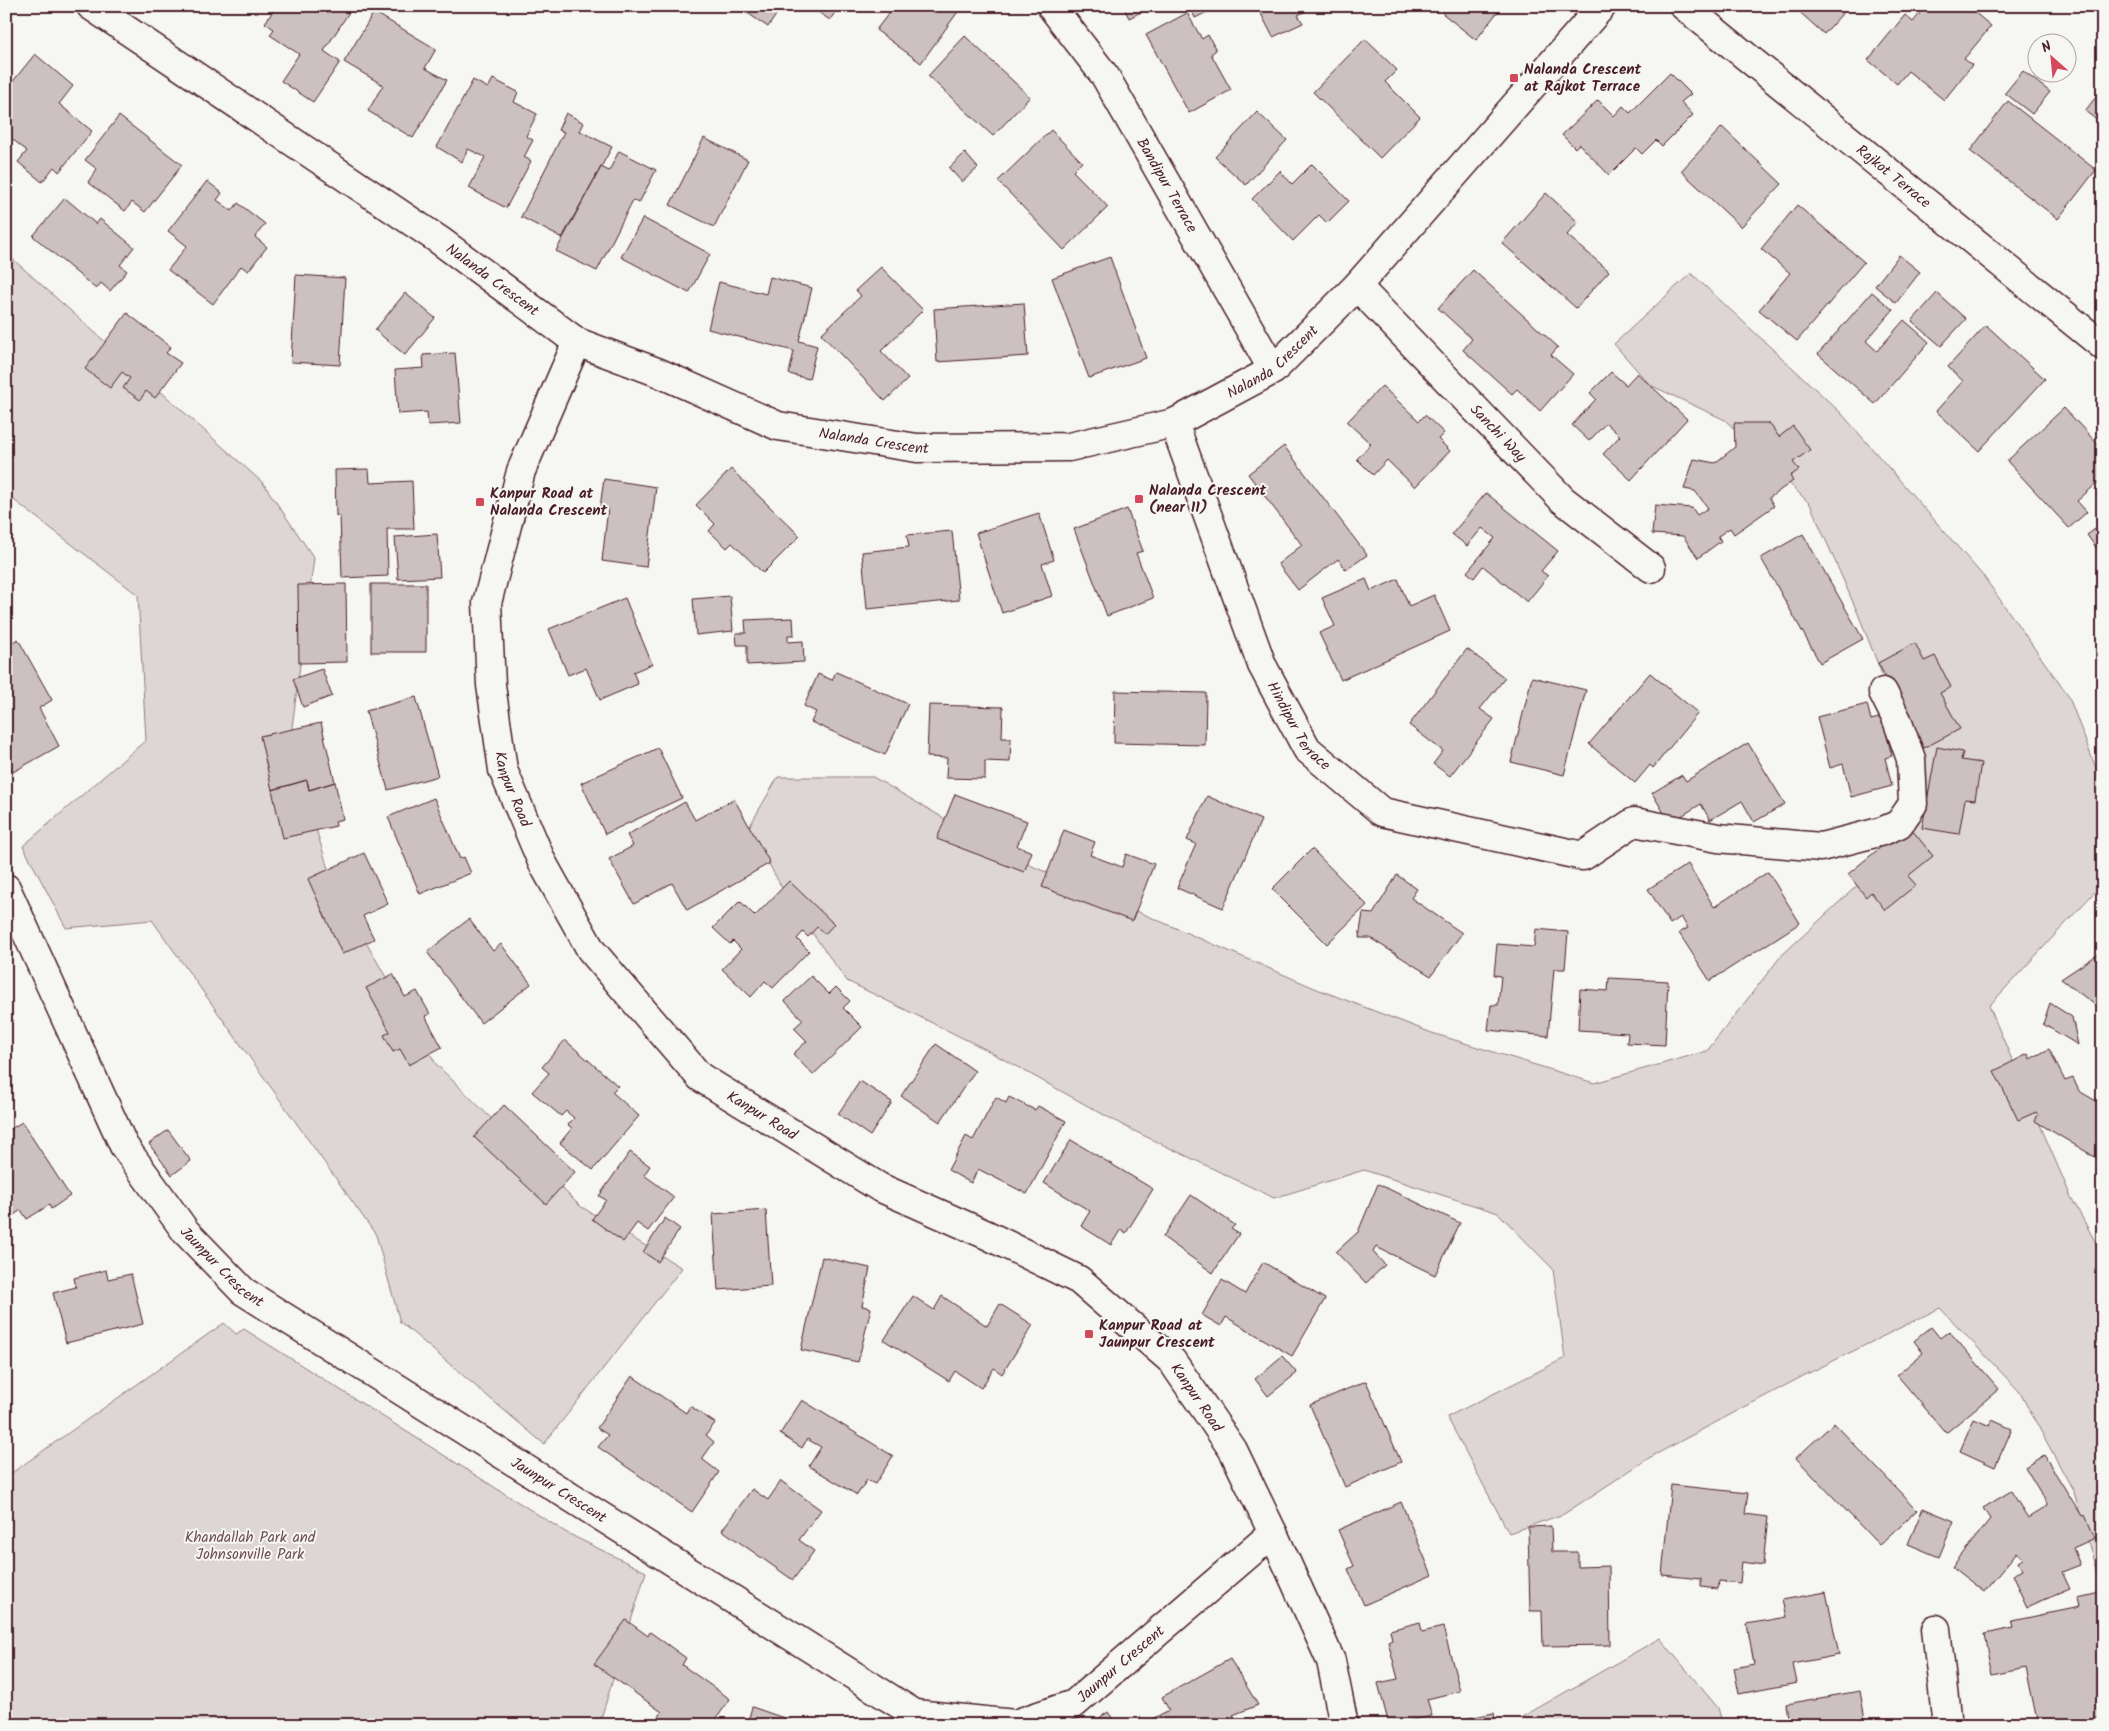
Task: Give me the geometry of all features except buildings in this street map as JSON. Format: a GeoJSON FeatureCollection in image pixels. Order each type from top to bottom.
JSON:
{"type":"FeatureCollection","features":[{"type":"Feature","properties":{"kind":"street","name":"Nalanda Crescent"},"geometry":{"type":"LineString","coordinates":[[91,6],[439,240],[577,342],[657,372],[778,426],[917,448],[1069,447],[1174,423],[1273,370],[1357,286],[1602,6]]}},
{"type":"Feature","properties":{"kind":"street","name":"Bandipur Terrace"},"geometry":{"type":"LineString","coordinates":[[1051,6],[1105,76],[1273,370]]}},
{"type":"Feature","properties":{"kind":"street","name":"Rajkot Terrace"},"geometry":{"type":"LineString","coordinates":[[1684,6],[2098,332]]}},
{"type":"Feature","properties":{"kind":"street","name":"Sanchi Way"},"geometry":{"type":"LineString","coordinates":[[1357,286],[1563,500],[1651,568]]}},
{"type":"Feature","properties":{"kind":"street","name":"Kanpur Road"},"geometry":{"type":"LineString","coordinates":[[577,342],[521,471],[487,603],[491,685],[503,770],[542,862],[591,950],[700,1077],[879,1187],[987,1235],[1079,1280],[1172,1361],[1233,1450],[1272,1532],[1331,1661],[1344,1725]]}},
{"type":"Feature","properties":{"kind":"street","name":"Hindipur Terrace"},"geometry":{"type":"LineString","coordinates":[[1174,423],[1262,665],[1307,749],[1382,812],[1583,856],[1634,822],[1718,838],[1821,847],[1883,831],[1899,824],[1913,804],[1911,760],[1897,720],[1883,692]]}},
{"type":"Feature","properties":{"kind":"street","name":"Jaunpur Crescent"},"geometry":{"type":"LineString","coordinates":[[6,888],[124,1146],[186,1232],[243,1291],[914,1720],[1015,1724],[1074,1704],[1272,1532]]}},
{"type":"Feature","properties":{"kind":"street"},"geometry":{"type":"LineString","coordinates":[[1936,1628],[1947,1725]]}},
{"type":"Feature","properties":{"kind":"green space"},"geometry":{"type":"Polygon","coordinates":[[[6,253],[263,483],[314,558],[290,743],[333,885],[436,1064],[580,1206],[682,1268],[544,1444],[400,1322],[376,1235],[152,920],[66,928],[23,846],[146,740],[138,595],[6,494],[6,253]]]}},
{"type":"Feature","properties":{"kind":"green space"},"geometry":{"type":"Polygon","coordinates":[[[1691,273],[1841,413],[1984,577],[2069,697],[2103,787],[2103,883],[1989,1006],[2071,1197],[2103,1256],[2103,1594],[2074,1492],[2019,1391],[1940,1308],[1805,1375],[1649,1458],[1564,1514],[1509,1533],[1447,1417],[1565,1358],[1553,1269],[1498,1213],[1364,1170],[1274,1198],[1126,1127],[983,1048],[847,981],[789,901],[749,827],[778,777],[873,777],[1011,857],[1317,989],[1432,1033],[1594,1083],[1707,1051],[1781,956],[1903,843],[1899,718],[1859,616],[1810,504],[1725,420],[1650,385],[1614,344],[1691,273]]]}},
{"type":"Feature","properties":{"kind":"green space","name":"Khandallah Park and Johnsonville Park"},"geometry":{"type":"Polygon","coordinates":[[[224,1323],[236,1334],[244,1329],[567,1533],[646,1572],[599,1725],[6,1725],[6,1477],[224,1323]]]}},
{"type":"Feature","properties":{"kind":"green space"},"geometry":{"type":"Polygon","coordinates":[[[1660,1638],[1718,1708],[1723,1725],[1523,1725],[1522,1717],[1660,1638]]]}},
{"type":"Feature","properties":{"kind":"place","name":"Nalanda Crescent at Rajkot Terrace"},"geometry":{"type":"Point","coordinates":[1514,78]}},
{"type":"Feature","properties":{"kind":"place","name":"Nalanda Crescent (near 11)"},"geometry":{"type":"Point","coordinates":[1139,499]}},
{"type":"Feature","properties":{"kind":"place","name":"Kanpur Road at Nalanda Crescent"},"geometry":{"type":"Point","coordinates":[480,502]}},
{"type":"Feature","properties":{"kind":"place","name":"Kanpur Road at Jaunpur Crescent"},"geometry":{"type":"Point","coordinates":[1089,1334]}}]}
